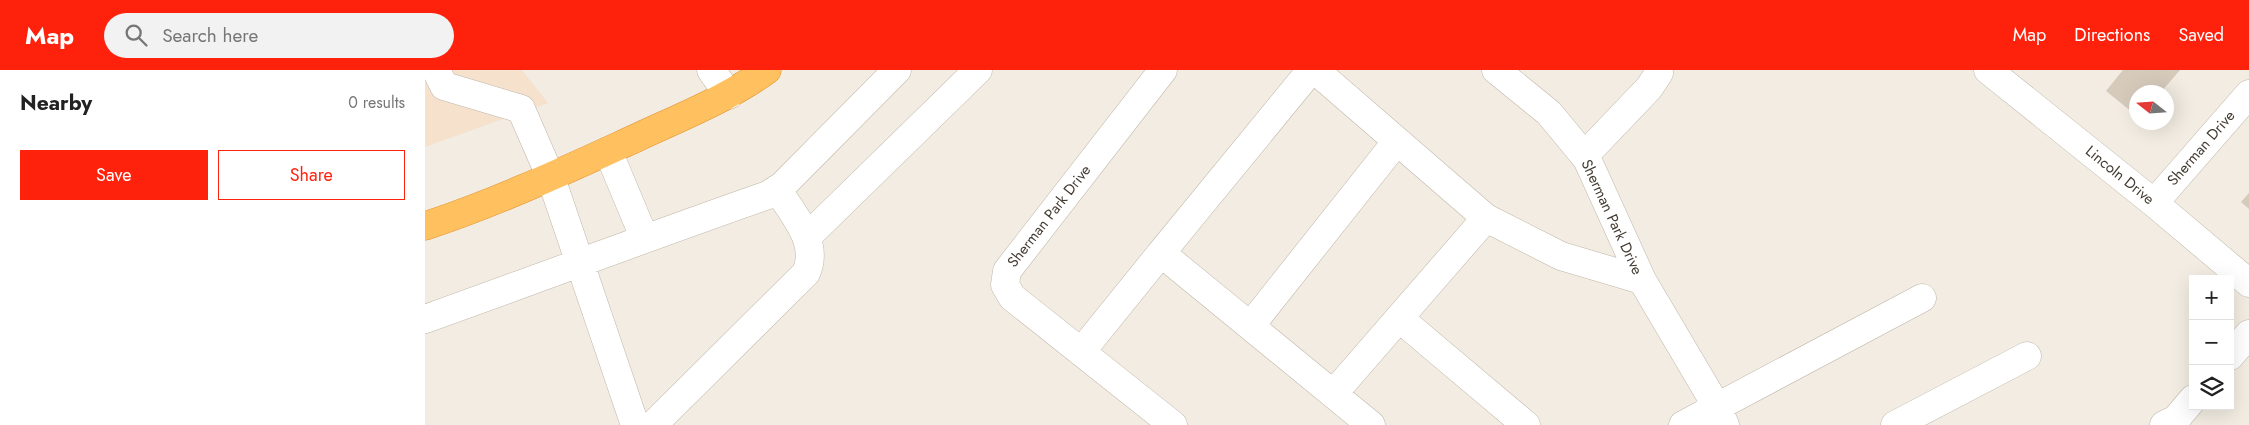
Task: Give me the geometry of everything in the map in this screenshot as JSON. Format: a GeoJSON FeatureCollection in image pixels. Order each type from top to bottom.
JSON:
{"type":"FeatureCollection","features":[{"type":"Feature","properties":{"kind":"highway"},"geometry":{"type":"LineString","coordinates":[[425,226],[477,209],[551,178],[729,95],[767,70]]}},
{"type":"Feature","properties":{"kind":"street"},"geometry":{"type":"LineString","coordinates":[[436,70],[444,86],[521,110],[551,178],[635,425]]}},
{"type":"Feature","properties":{"kind":"street"},"geometry":{"type":"LineString","coordinates":[[711,70],[729,95]]}},
{"type":"Feature","properties":{"kind":"street"},"geometry":{"type":"LineString","coordinates":[[425,319],[581,263],[645,237],[768,195],[777,189],[897,70]]}},
{"type":"Feature","properties":{"kind":"street"},"geometry":{"type":"LineString","coordinates":[[808,236],[977,70]]}},
{"type":"Feature","properties":{"kind":"street","name":"Sherman Park Drive"},"geometry":{"type":"LineString","coordinates":[[1163,70],[1007,271],[1005,285],[1013,297],[1173,425]]}},
{"type":"Feature","properties":{"kind":"street","name":"Sherman Park Drive"},"geometry":{"type":"LineString","coordinates":[[1081,352],[1313,70],[1486,218],[1561,256],[1642,280]]}},
{"type":"Feature","properties":{"kind":"street","name":"Sherman Park Drive"},"geometry":{"type":"LineString","coordinates":[[1496,70],[1549,113],[1584,156],[1642,280],[1721,416]]}},
{"type":"Feature","properties":{"kind":"street"},"geometry":{"type":"LineString","coordinates":[[1584,156],[1649,88],[1659,70]]}},
{"type":"Feature","properties":{"kind":"street","name":"Lincoln Drive"},"geometry":{"type":"LineString","coordinates":[[1989,70],[2154,203],[2249,283]]}},
{"type":"Feature","properties":{"kind":"street","name":"Sherman Drive"},"geometry":{"type":"LineString","coordinates":[[2154,203],[2249,94]]}},
{"type":"Feature","properties":{"kind":"street"},"geometry":{"type":"LineString","coordinates":[[1251,326],[1397,141]]}},
{"type":"Feature","properties":{"kind":"street"},"geometry":{"type":"LineString","coordinates":[[608,150],[645,237]]}},
{"type":"Feature","properties":{"kind":"street"},"geometry":{"type":"LineString","coordinates":[[653,425],[798,283],[810,265],[808,236],[777,189]]}},
{"type":"Feature","properties":{"kind":"street"},"geometry":{"type":"LineString","coordinates":[[1334,393],[1486,218]]}},
{"type":"Feature","properties":{"kind":"street"},"geometry":{"type":"LineString","coordinates":[[1161,253],[1371,425]]}},
{"type":"Feature","properties":{"kind":"street"},"geometry":{"type":"LineString","coordinates":[[1683,425],[1721,416],[1922,298]]}},
{"type":"Feature","properties":{"kind":"street"},"geometry":{"type":"LineString","coordinates":[[1399,318],[1526,425]]}},
{"type":"Feature","properties":{"kind":"street"},"geometry":{"type":"LineString","coordinates":[[2234,351],[2249,334]]}},
{"type":"Feature","properties":{"kind":"street"},"geometry":{"type":"LineString","coordinates":[[1895,425],[2027,356]]}},
{"type":"Feature","properties":{"kind":"street"},"geometry":{"type":"LineString","coordinates":[[2164,425],[2176,419],[2189,404]]}},
{"type":"Feature","properties":{"kind":"shaded area"},"geometry":{"type":"Polygon","coordinates":[[[425,70],[522,70],[548,103],[425,147],[425,70]]]}},
{"type":"Feature","properties":{"kind":"building"},"geometry":{"type":"Polygon","coordinates":[[[2123,70],[2180,70],[2167,85],[2129,85],[2129,110],[2106,91],[2123,70]]]}},
{"type":"Feature","properties":{"kind":"building"},"geometry":{"type":"Polygon","coordinates":[[[2249,193],[2249,209],[2241,202],[2249,193]]]}}]}
